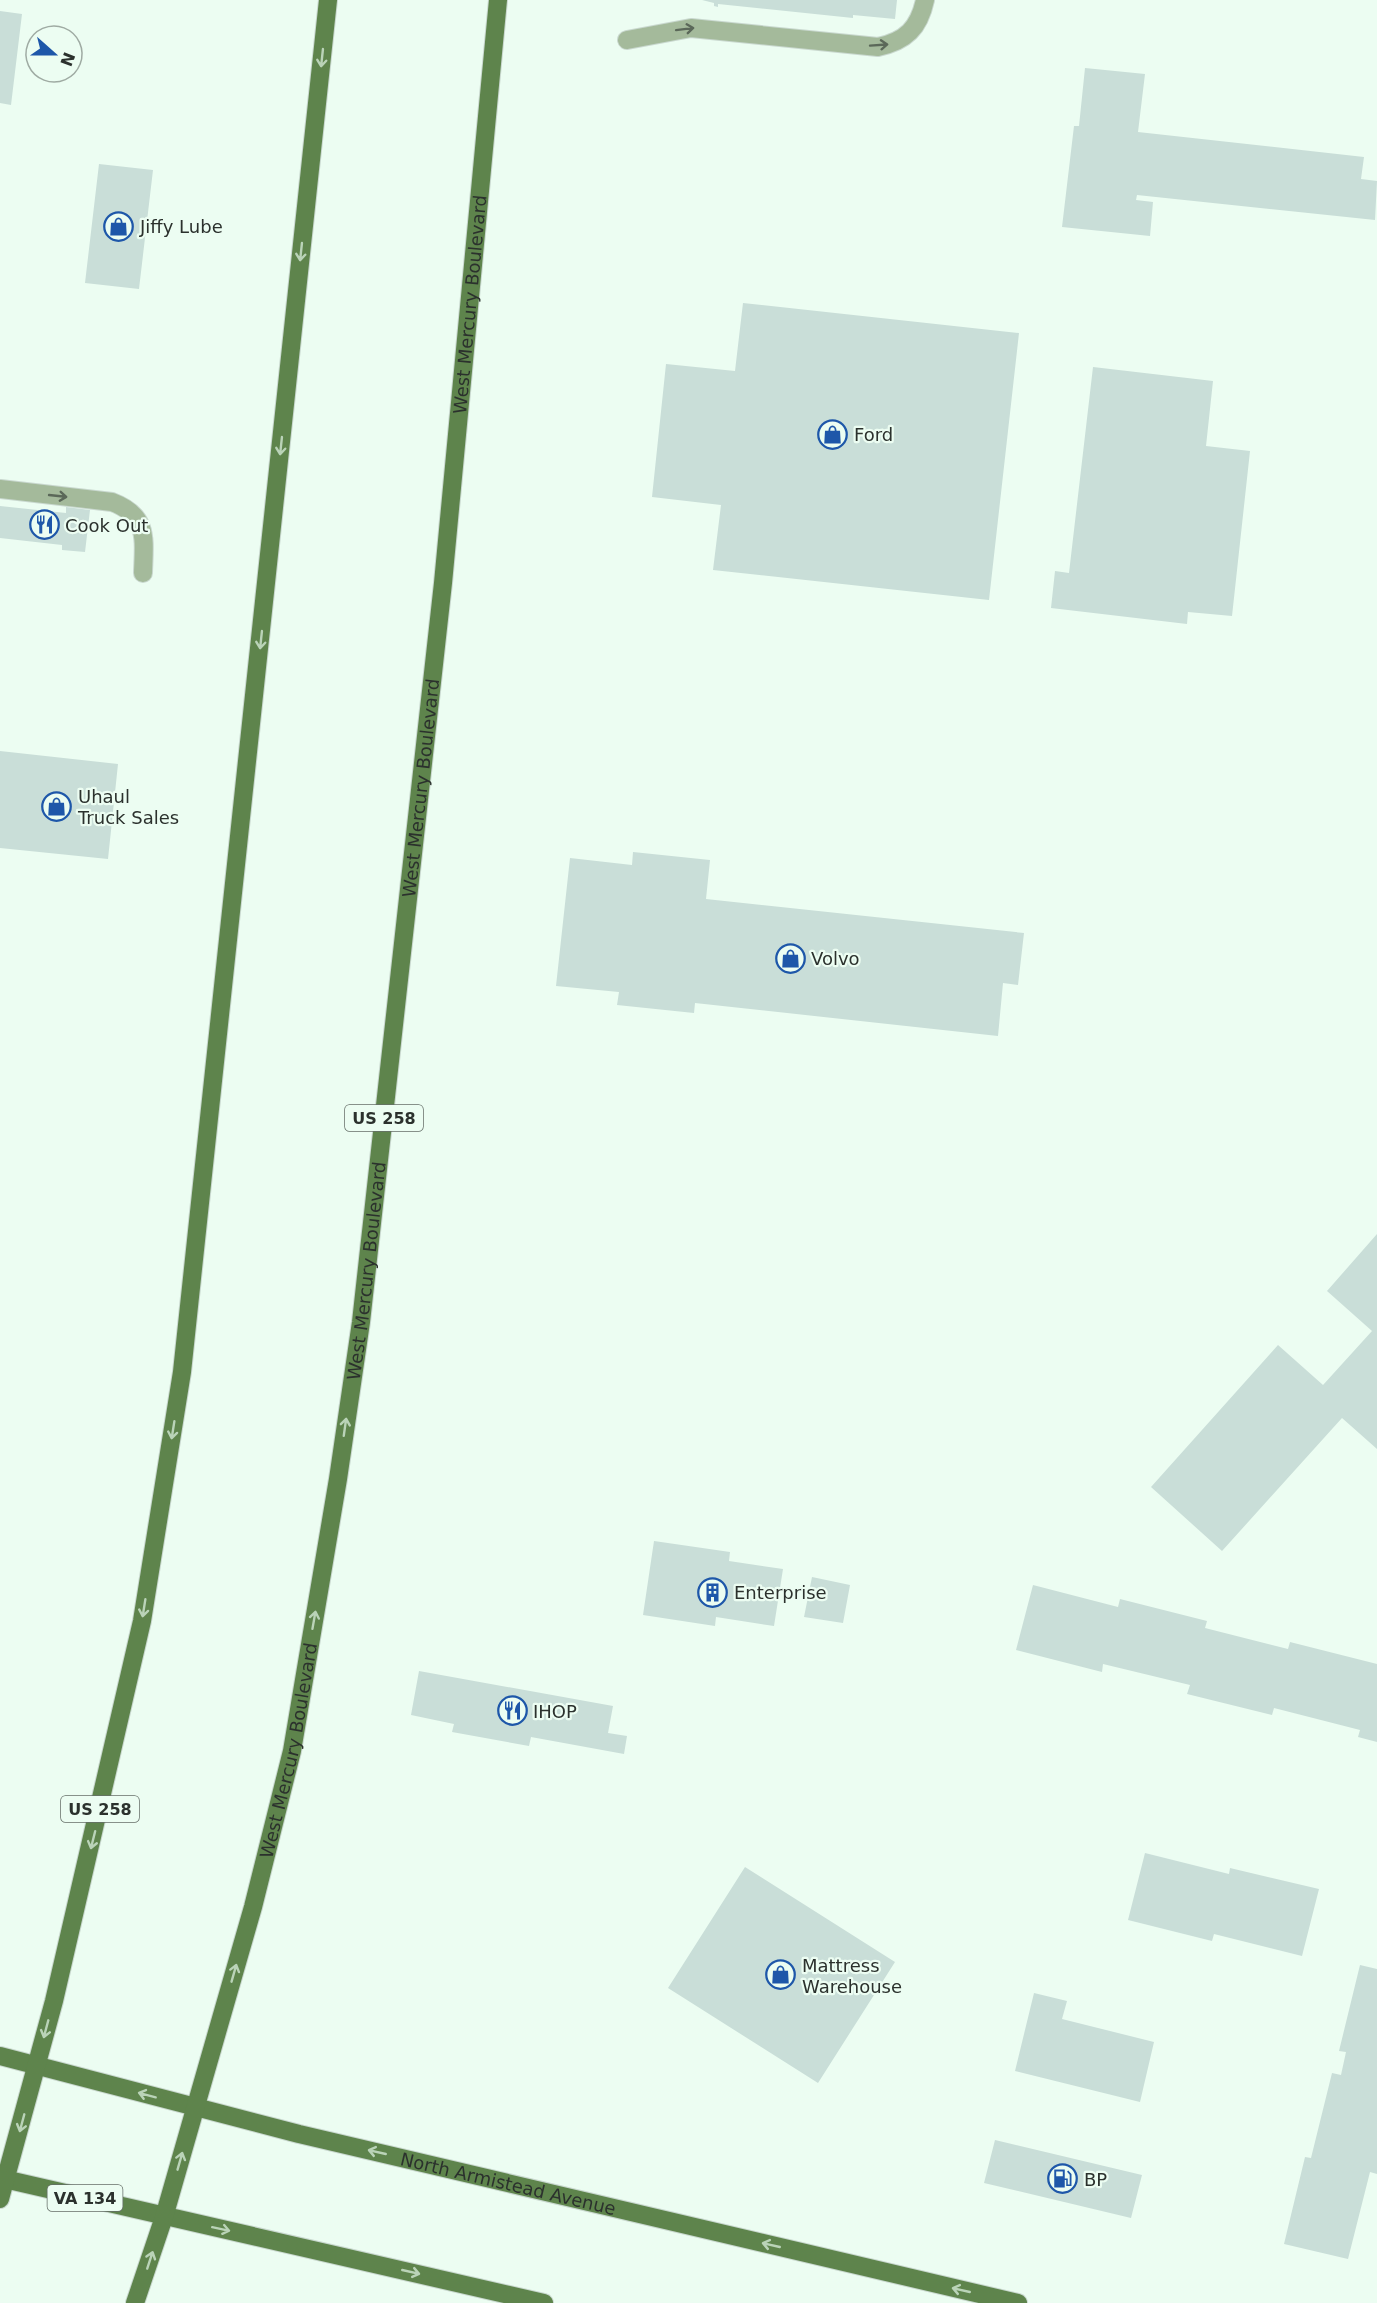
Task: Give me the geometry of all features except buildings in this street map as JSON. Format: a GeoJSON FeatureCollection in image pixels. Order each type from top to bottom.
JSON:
{"type":"FeatureCollection","features":[{"type":"Feature","properties":{"kind":"main road","name":"US 258"},"geometry":{"type":"LineString","coordinates":[[0,2199],[3,2179],[37,2066],[98,1820],[142,1621],[182,1372],[328,0]]}},
{"type":"Feature","properties":{"kind":"main road","name":"West Mercury Boulevard"},"geometry":{"type":"LineString","coordinates":[[135,2303],[164,2217],[253,1907],[292,1751],[361,1322],[443,583],[498,0]]}},
{"type":"Feature","properties":{"kind":"main road","name":"North Armistead Avenue"},"geometry":{"type":"LineString","coordinates":[[0,2056],[195,2108],[1018,2303]]}},
{"type":"Feature","properties":{"kind":"main road","name":"VA 134"},"geometry":{"type":"LineString","coordinates":[[3,2179],[164,2217]]}},
{"type":"Feature","properties":{"kind":"main road"},"geometry":{"type":"LineString","coordinates":[[164,2217],[544,2303]]}},
{"type":"Feature","properties":{"kind":"lane"},"geometry":{"type":"LineString","coordinates":[[627,40],[690,28],[878,47],[896,43],[911,33],[922,14],[925,0]]}},
{"type":"Feature","properties":{"kind":"lane"},"geometry":{"type":"LineString","coordinates":[[0,489],[112,502],[123,506],[139,520],[143,530],[142,573]]}},
{"type":"Feature","properties":{"kind":"place","name":"Jiffy Lube"},"geometry":{"type":"Point","coordinates":[119,226]}},
{"type":"Feature","properties":{"kind":"place","name":"Ford"},"geometry":{"type":"Point","coordinates":[833,434]}},
{"type":"Feature","properties":{"kind":"place","name":"Cook Out"},"geometry":{"type":"Point","coordinates":[44,525]}},
{"type":"Feature","properties":{"kind":"place","name":"Uhaul Truck Sales"},"geometry":{"type":"Point","coordinates":[57,806]}},
{"type":"Feature","properties":{"kind":"place","name":"Volvo"},"geometry":{"type":"Point","coordinates":[790,958]}},
{"type":"Feature","properties":{"kind":"place","name":"Enterprise"},"geometry":{"type":"Point","coordinates":[713,1592]}},
{"type":"Feature","properties":{"kind":"place","name":"IHOP"},"geometry":{"type":"Point","coordinates":[512,1711]}},
{"type":"Feature","properties":{"kind":"place","name":"Mattress Warehouse"},"geometry":{"type":"Point","coordinates":[781,1975]}},
{"type":"Feature","properties":{"kind":"place","name":"BP"},"geometry":{"type":"Point","coordinates":[1063,2179]}}]}
